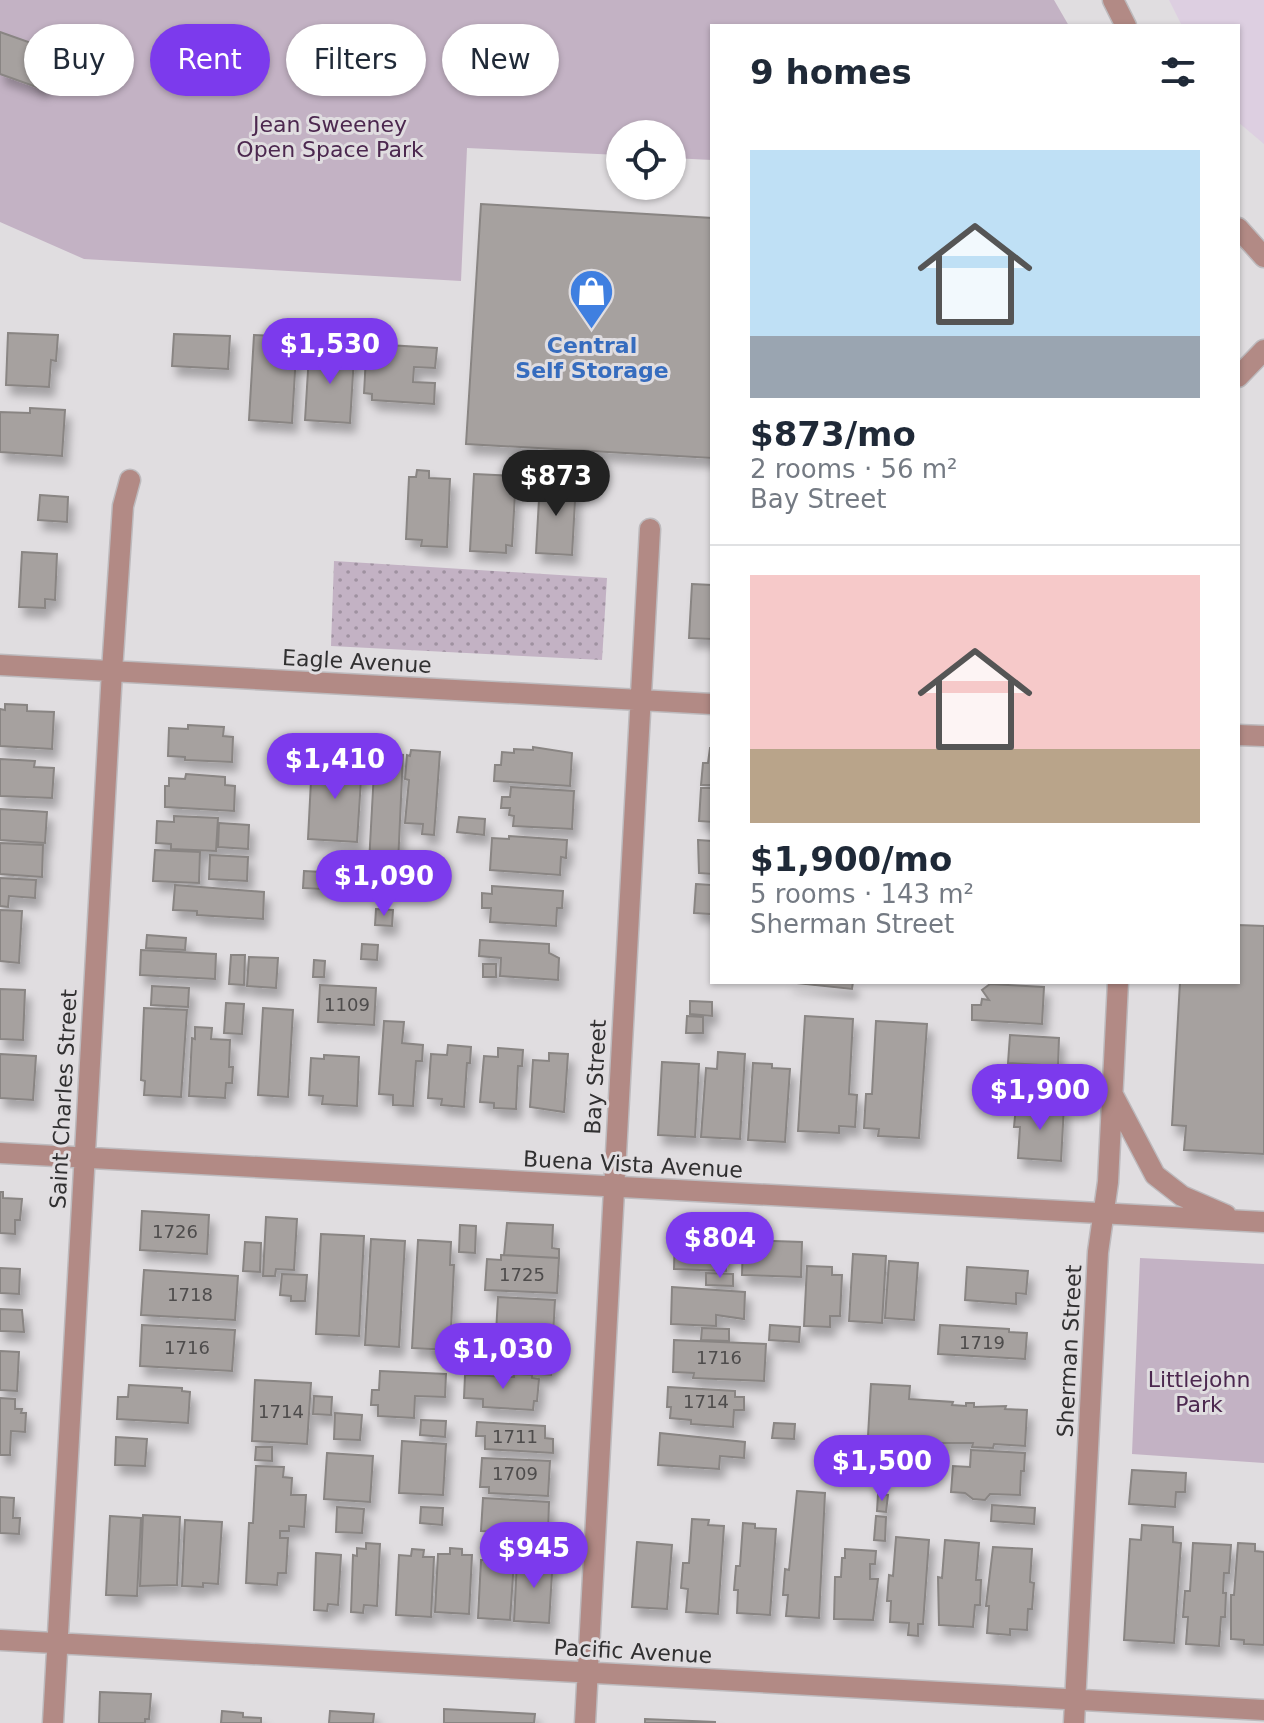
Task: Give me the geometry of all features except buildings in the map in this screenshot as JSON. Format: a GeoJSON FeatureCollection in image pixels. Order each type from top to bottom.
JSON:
{"type":"FeatureCollection","features":[{"type":"Feature","properties":{"kind":"street"},"geometry":{"type":"LineString","coordinates":[[1113,0],[1125,24]]}},
{"type":"Feature","properties":{"kind":"street"},"geometry":{"type":"LineString","coordinates":[[1240,230],[1264,257]]}},
{"type":"Feature","properties":{"kind":"street"},"geometry":{"type":"LineString","coordinates":[[1240,375],[1264,350]]}},
{"type":"Feature","properties":{"kind":"street","name":"Saint Charles Street"},"geometry":{"type":"LineString","coordinates":[[53,1723],[112,671],[123,506],[130,480]]}},
{"type":"Feature","properties":{"kind":"street","name":"Bay Street"},"geometry":{"type":"LineString","coordinates":[[585,1723],[650,529]]}},
{"type":"Feature","properties":{"kind":"street","name":"Eagle Avenue"},"geometry":{"type":"LineString","coordinates":[[0,665],[710,704]]}},
{"type":"Feature","properties":{"kind":"street"},"geometry":{"type":"LineString","coordinates":[[1240,735],[1264,736]]}},
{"type":"Feature","properties":{"kind":"street","name":"Sherman Street"},"geometry":{"type":"LineString","coordinates":[[1074,1723],[1098,1252],[1113,1095],[1118,984]]}},
{"type":"Feature","properties":{"kind":"street"},"geometry":{"type":"LineString","coordinates":[[1113,1095],[1155,1175],[1182,1196],[1239,1220]]}},
{"type":"Feature","properties":{"kind":"street","name":"Buena Vista Avenue"},"geometry":{"type":"LineString","coordinates":[[0,1153],[1264,1222]]}},
{"type":"Feature","properties":{"kind":"street","name":"Pacific Avenue"},"geometry":{"type":"LineString","coordinates":[[0,1640],[1264,1710]]}},
{"type":"Feature","properties":{"kind":"shaded area"},"geometry":{"type":"Polygon","coordinates":[[[1169,0],[1264,0],[1264,144],[1240,124],[1240,24],[1181,24],[1169,0]]]}},
{"type":"Feature","properties":{"kind":"green space","name":"Jean Sweeney Open Space Park"},"geometry":{"type":"Polygon","coordinates":[[[0,0],[1054,0],[1068,24],[710,24],[710,160],[686,159],[686,120],[606,120],[606,154],[467,148],[461,281],[84,259],[0,222],[0,0]]]}},
{"type":"Feature","properties":{"kind":"green space"},"geometry":{"type":"Polygon","coordinates":[[[334,561],[607,578],[602,660],[331,646],[334,561]]]}},
{"type":"Feature","properties":{"kind":"green space","name":"Littlejohn Park"},"geometry":{"type":"Polygon","coordinates":[[[1140,1258],[1264,1264],[1264,1463],[1132,1454],[1140,1258]]]}},
{"type":"Feature","properties":{"kind":"place","name":"Central Self Storage"},"geometry":{"type":"Point","coordinates":[592,331]}}]}
